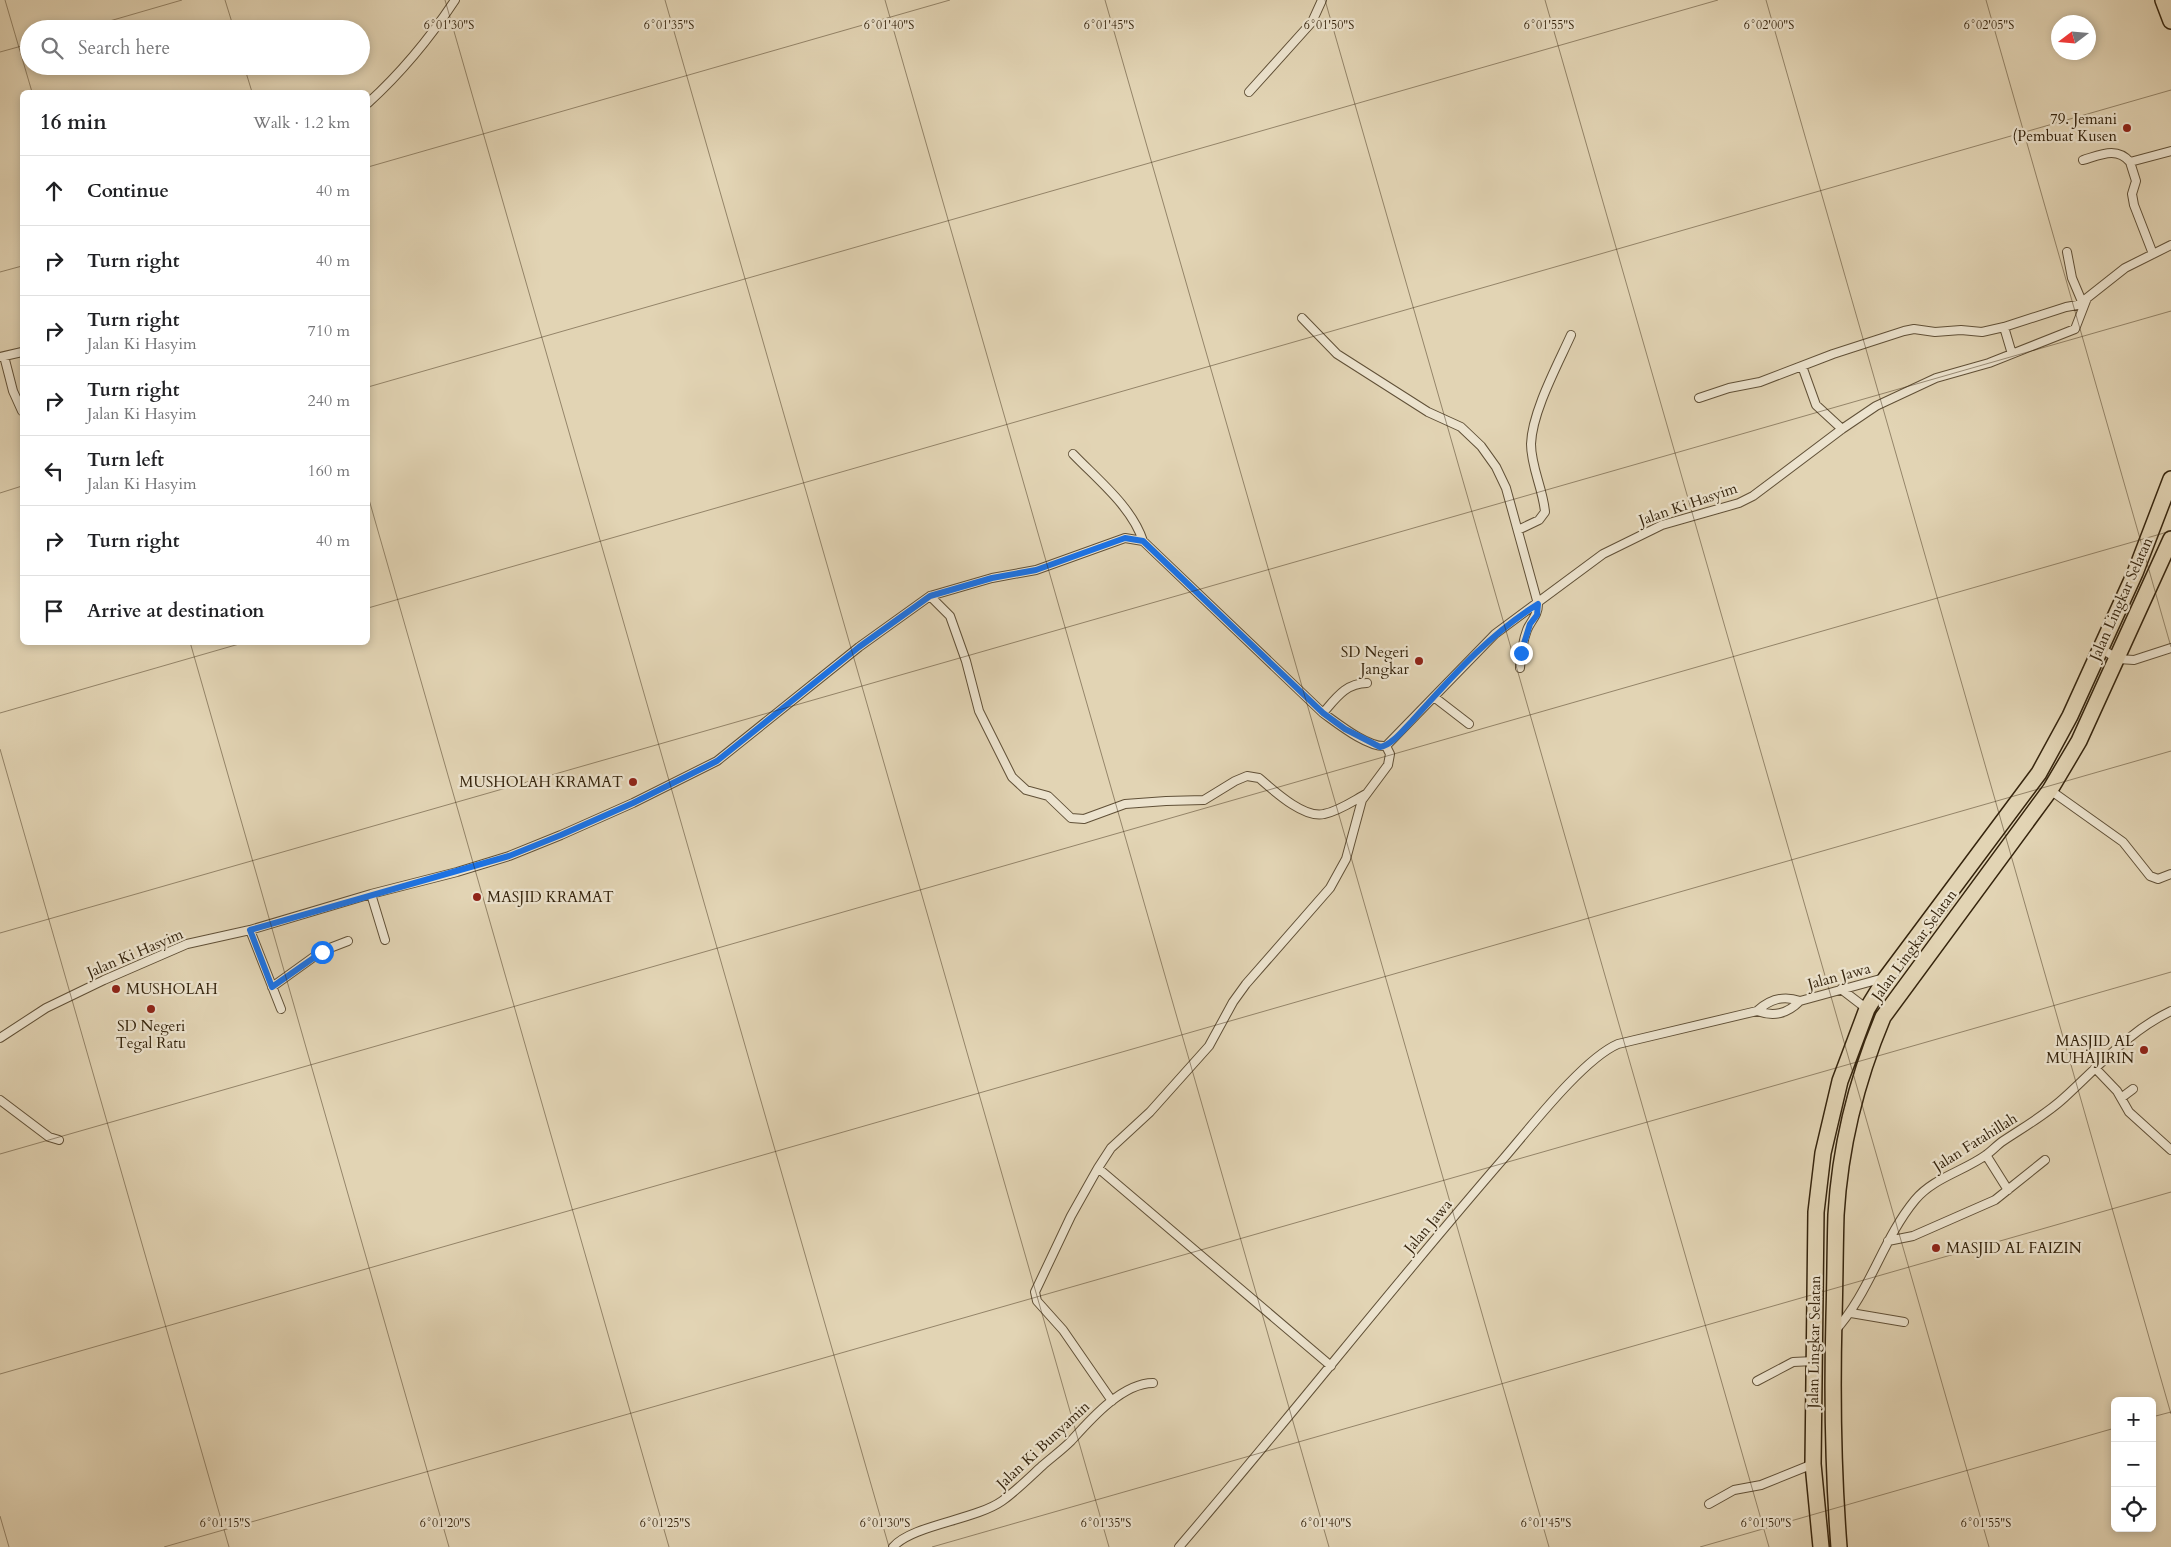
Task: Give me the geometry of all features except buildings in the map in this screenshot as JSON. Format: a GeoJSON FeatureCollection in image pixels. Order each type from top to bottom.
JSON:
{"type":"FeatureCollection","features":[{"type":"Feature","properties":{"kind":"highway"},"geometry":{"type":"LineString","coordinates":[[2163,0],[2171,22]]}},
{"type":"Feature","properties":{"kind":"highway","name":"Jalan Lingkar Selatan"},"geometry":{"type":"LineString","coordinates":[[1821,1547],[1813,1464],[1816,1212],[1823,1153],[1840,1081],[1867,1009],[1886,978],[2039,773],[2070,716],[2135,572],[2171,479]]}},
{"type":"Feature","properties":{"kind":"highway","name":"Jalan Lingkar Selatan"},"geometry":{"type":"LineString","coordinates":[[1840,1547],[1834,1479],[1836,1213],[1850,1123],[1867,1056],[1883,1017],[2050,790],[2079,742],[2171,539]]}},
{"type":"Feature","properties":{"kind":"highway"},"geometry":{"type":"LineString","coordinates":[[1850,1053],[1867,1056]]}},
{"type":"Feature","properties":{"kind":"street"},"geometry":{"type":"LineString","coordinates":[[370,101],[389,84],[434,32],[455,0]]}},
{"type":"Feature","properties":{"kind":"street"},"geometry":{"type":"LineString","coordinates":[[1248,92],[1312,22],[1322,0]]}},
{"type":"Feature","properties":{"kind":"street"},"geometry":{"type":"LineString","coordinates":[[2130,162],[2171,150]]}},
{"type":"Feature","properties":{"kind":"street"},"geometry":{"type":"LineString","coordinates":[[2083,160],[2117,152],[2130,162],[2136,181],[2132,194],[2134,205],[2153,254]]}},
{"type":"Feature","properties":{"kind":"street","name":"Jalan Ki Hasyim"},"geometry":{"type":"LineString","coordinates":[[1386,746],[1495,634],[1603,554],[1662,525],[1753,496],[1842,429],[1876,406],[1919,384],[2012,354],[2074,329],[2083,304],[2092,293],[2125,268],[2171,245]]}},
{"type":"Feature","properties":{"kind":"street"},"geometry":{"type":"LineString","coordinates":[[1699,398],[1729,388],[1749,386],[1904,331],[1914,329],[1935,332],[1961,330],[1982,332],[2083,304],[2072,278],[2067,252]]}},
{"type":"Feature","properties":{"kind":"street"},"geometry":{"type":"LineString","coordinates":[[1302,318],[1337,354],[1428,412],[1461,427],[1473,438],[1496,467],[1506,488],[1538,604],[1537,615],[1530,624],[1523,642],[1520,668]]}},
{"type":"Feature","properties":{"kind":"street"},"geometry":{"type":"LineString","coordinates":[[2004,327],[2012,354]]}},
{"type":"Feature","properties":{"kind":"street"},"geometry":{"type":"LineString","coordinates":[[1518,530],[1539,520],[1545,512],[1533,457],[1532,437],[1548,385],[1571,335]]}},
{"type":"Feature","properties":{"kind":"street"},"geometry":{"type":"LineString","coordinates":[[20,352],[2,356],[13,391],[20,406]]}},
{"type":"Feature","properties":{"kind":"street"},"geometry":{"type":"LineString","coordinates":[[1802,366],[1816,405],[1842,429]]}},
{"type":"Feature","properties":{"kind":"street"},"geometry":{"type":"LineString","coordinates":[[1073,454],[1124,508],[1140,531],[1143,541],[1323,713],[1345,729],[1373,744],[1386,746],[1390,754],[1388,765],[1367,794],[1357,817],[1346,859],[1330,888],[1246,984],[1209,1046],[1150,1112],[1125,1133],[1098,1168],[1071,1216],[1034,1296],[1063,1330],[1112,1401]]}},
{"type":"Feature","properties":{"kind":"street","name":"Jalan Ki Hasyim"},"geometry":{"type":"LineString","coordinates":[[0,1038],[46,1008],[187,944],[250,930],[509,856],[561,835],[703,769],[732,750],[859,647],[930,596],[992,578],[1036,570],[1125,538],[1143,541]]}},
{"type":"Feature","properties":{"kind":"street"},"geometry":{"type":"LineString","coordinates":[[930,596],[950,616],[966,661],[979,711],[1012,776],[1026,790],[1048,796],[1071,818],[1084,819],[1125,804],[1204,800],[1235,781],[1253,776],[1259,778],[1292,805],[1317,815],[1331,812],[1367,794]]}},
{"type":"Feature","properties":{"kind":"street"},"geometry":{"type":"LineString","coordinates":[[2100,648],[2118,659],[2134,660],[2171,648]]}},
{"type":"Feature","properties":{"kind":"street"},"geometry":{"type":"LineString","coordinates":[[1323,713],[1348,686],[1356,682],[1367,682]]}},
{"type":"Feature","properties":{"kind":"street"},"geometry":{"type":"LineString","coordinates":[[1434,697],[1470,724]]}},
{"type":"Feature","properties":{"kind":"street"},"geometry":{"type":"LineString","coordinates":[[2050,790],[2129,847],[2150,876],[2158,879],[2171,874]]}},
{"type":"Feature","properties":{"kind":"street"},"geometry":{"type":"LineString","coordinates":[[372,894],[385,940]]}},
{"type":"Feature","properties":{"kind":"street"},"geometry":{"type":"LineString","coordinates":[[250,930],[281,1009]]}},
{"type":"Feature","properties":{"kind":"street"},"geometry":{"type":"LineString","coordinates":[[272,987],[322,952],[348,941]]}},
{"type":"Feature","properties":{"kind":"street","name":"Jalan Jawa"},"geometry":{"type":"LineString","coordinates":[[1179,1547],[1476,1191],[1540,1116],[1597,1056],[1618,1044],[1757,1011],[1770,1015],[1781,1013],[1792,1009],[1800,1001],[1886,978]]}},
{"type":"Feature","properties":{"kind":"street"},"geometry":{"type":"LineString","coordinates":[[1841,990],[1867,1009]]}},
{"type":"Feature","properties":{"kind":"street","name":"Jalan Jawa"},"geometry":{"type":"LineString","coordinates":[[1757,1011],[1765,1003],[1786,996],[1800,1001]]}},
{"type":"Feature","properties":{"kind":"street","name":"Jalan Fatahillah"},"geometry":{"type":"LineString","coordinates":[[1834,1332],[1851,1313],[1894,1227],[1924,1191],[1986,1155],[2058,1102],[2128,1038],[2152,1021],[2171,1011]]}},
{"type":"Feature","properties":{"kind":"street"},"geometry":{"type":"LineString","coordinates":[[2095,1068],[2121,1098],[2129,1112],[2171,1150]]}},
{"type":"Feature","properties":{"kind":"street"},"geometry":{"type":"LineString","coordinates":[[2121,1098],[2133,1089]]}},
{"type":"Feature","properties":{"kind":"street"},"geometry":{"type":"LineString","coordinates":[[0,1100],[45,1134],[59,1140]]}},
{"type":"Feature","properties":{"kind":"street"},"geometry":{"type":"LineString","coordinates":[[1986,1155],[2008,1190]]}},
{"type":"Feature","properties":{"kind":"street"},"geometry":{"type":"LineString","coordinates":[[1888,1241],[1904,1240],[1995,1200],[2045,1160]]}},
{"type":"Feature","properties":{"kind":"street"},"geometry":{"type":"LineString","coordinates":[[1098,1168],[1331,1366]]}},
{"type":"Feature","properties":{"kind":"street"},"geometry":{"type":"LineString","coordinates":[[1851,1313],[1904,1322]]}},
{"type":"Feature","properties":{"kind":"street"},"geometry":{"type":"LineString","coordinates":[[1757,1381],[1793,1362],[1814,1361]]}},
{"type":"Feature","properties":{"kind":"street","name":"Jalan Ki Bunyamin"},"geometry":{"type":"LineString","coordinates":[[893,1547],[907,1537],[989,1508],[1002,1501],[1070,1442],[1085,1424],[1112,1401],[1135,1386],[1152,1383]]}},
{"type":"Feature","properties":{"kind":"street"},"geometry":{"type":"LineString","coordinates":[[1709,1504],[1734,1490],[1761,1485],[1813,1464]]}},
{"type":"Feature","properties":{"kind":"place","name":"79. Jemani (Pembuat Kusen"},"geometry":{"type":"Point","coordinates":[2127,128]}},
{"type":"Feature","properties":{"kind":"place","name":"SD Negeri Jangkar"},"geometry":{"type":"Point","coordinates":[1419,661]}},
{"type":"Feature","properties":{"kind":"place","name":"MUSHOLAH KRAMAT"},"geometry":{"type":"Point","coordinates":[633,782]}},
{"type":"Feature","properties":{"kind":"place","name":"MASJID KRAMAT"},"geometry":{"type":"Point","coordinates":[477,897]}},
{"type":"Feature","properties":{"kind":"place","name":"MUSHOLAH"},"geometry":{"type":"Point","coordinates":[116,989]}},
{"type":"Feature","properties":{"kind":"place","name":"SD Negeri Tegal Ratu"},"geometry":{"type":"Point","coordinates":[151,1009]}},
{"type":"Feature","properties":{"kind":"place","name":"MASJID AL MUHAJIRIN"},"geometry":{"type":"Point","coordinates":[2144,1050]}},
{"type":"Feature","properties":{"kind":"place","name":"MASJID AL FAIZIN"},"geometry":{"type":"Point","coordinates":[1936,1248]}},
{"type":"Feature","properties":{"kind":"route"},"geometry":{"type":"LineString","coordinates":[[322,952],[272,987],[250,930],[509,856],[633,803],[717,761],[771,720],[859,647],[930,596],[992,578],[1036,570],[1125,538],[1143,541],[1323,713],[1345,729],[1380,747],[1386,746],[1434,697],[1443,685],[1495,634],[1538,604],[1537,615],[1530,624],[1521,653]]}}]}
